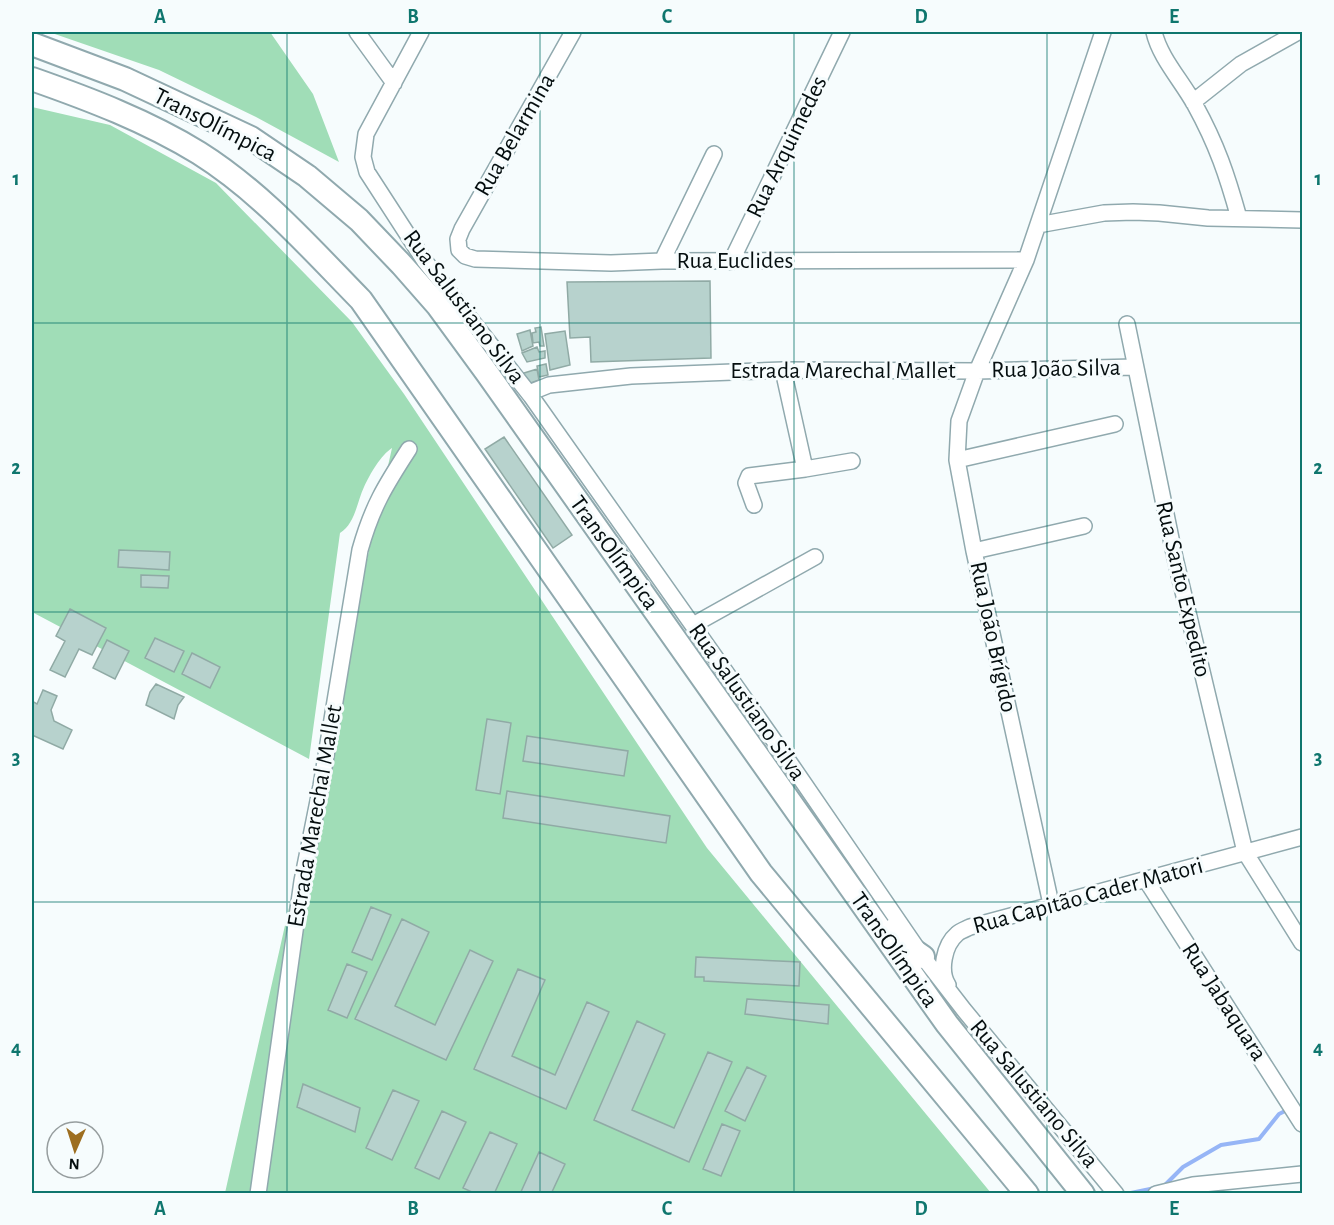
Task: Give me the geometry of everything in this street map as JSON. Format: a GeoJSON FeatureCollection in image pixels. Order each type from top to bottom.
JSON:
{"type":"FeatureCollection","features":[{"type":"Feature","properties":{"kind":"highway","name":"TransOlímpica"},"geometry":{"type":"LineString","coordinates":[[32,45],[125,79],[251,138],[307,176],[360,220],[438,306],[946,1024],[1083,1194]]}},
{"type":"Feature","properties":{"kind":"highway","name":"TransOlímpica"},"geometry":{"type":"LineString","coordinates":[[32,79],[95,101],[198,153],[270,208],[361,300],[761,873],[1028,1194]]}},
{"type":"Feature","properties":{"kind":"highway"},"geometry":{"type":"LineString","coordinates":[[693,664],[728,702],[851,873],[910,948],[923,957]]}},
{"type":"Feature","properties":{"kind":"street"},"geometry":{"type":"LineString","coordinates":[[357,32],[394,83],[421,32]]}},
{"type":"Feature","properties":{"kind":"street","name":"Rua Belarmina"},"geometry":{"type":"LineString","coordinates":[[458,239],[573,32]]}},
{"type":"Feature","properties":{"kind":"street","name":"Rua Arquimedes"},"geometry":{"type":"LineString","coordinates":[[731,262],[842,32]]}},
{"type":"Feature","properties":{"kind":"street","name":"Estrada Marechal Mallet"},"geometry":{"type":"LineString","coordinates":[[531,396],[534,391],[549,385],[631,376],[783,370],[977,371],[1026,260],[1103,32]]}},
{"type":"Feature","properties":{"kind":"street"},"geometry":{"type":"LineString","coordinates":[[1154,32],[1160,49],[1212,136],[1225,166],[1239,218]]}},
{"type":"Feature","properties":{"kind":"street"},"geometry":{"type":"LineString","coordinates":[[1193,102],[1241,64],[1298,32]]}},
{"type":"Feature","properties":{"kind":"street","name":"Rua Salustiano Silva"},"geometry":{"type":"LineString","coordinates":[[394,83],[366,134],[363,157],[367,172],[424,260],[531,396],[923,957],[1116,1194]]}},
{"type":"Feature","properties":{"kind":"street"},"geometry":{"type":"LineString","coordinates":[[662,261],[714,154]]}},
{"type":"Feature","properties":{"kind":"street"},"geometry":{"type":"LineString","coordinates":[[1038,225],[1104,213],[1159,213],[1208,218],[1302,220]]}},
{"type":"Feature","properties":{"kind":"street","name":"Rua Euclides"},"geometry":{"type":"LineString","coordinates":[[458,239],[459,250],[465,256],[491,261],[611,263],[1026,260]]}},
{"type":"Feature","properties":{"kind":"street","name":"Rua Santo Expedito"},"geometry":{"type":"LineString","coordinates":[[1127,324],[1174,558],[1245,852],[1302,944]]}},
{"type":"Feature","properties":{"kind":"street","name":"Rua João Silva"},"geometry":{"type":"LineString","coordinates":[[977,371],[1134,367]]}},
{"type":"Feature","properties":{"kind":"street"},"geometry":{"type":"LineString","coordinates":[[783,370],[805,469]]}},
{"type":"Feature","properties":{"kind":"street","name":"Rua João Brígido"},"geometry":{"type":"LineString","coordinates":[[977,371],[959,421],[957,460],[974,551],[1051,904]]}},
{"type":"Feature","properties":{"kind":"street"},"geometry":{"type":"LineString","coordinates":[[957,460],[1115,424]]}},
{"type":"Feature","properties":{"kind":"street","name":"Estrada Marechal Mallet"},"geometry":{"type":"LineString","coordinates":[[258,1194],[302,881],[321,786],[360,550],[366,527],[378,499],[409,450]]}},
{"type":"Feature","properties":{"kind":"street"},"geometry":{"type":"LineString","coordinates":[[754,505],[747,483],[749,476],[852,460]]}},
{"type":"Feature","properties":{"kind":"street"},"geometry":{"type":"LineString","coordinates":[[974,551],[1084,526]]}},
{"type":"Feature","properties":{"kind":"street"},"geometry":{"type":"LineString","coordinates":[[693,625],[815,557]]}},
{"type":"Feature","properties":{"kind":"street","name":"Rua Capitão Cader Matori"},"geometry":{"type":"LineString","coordinates":[[964,1010],[945,981],[944,959],[949,944],[956,935],[970,927],[1302,837]]}},
{"type":"Feature","properties":{"kind":"street","name":"Rua Jabaquara"},"geometry":{"type":"LineString","coordinates":[[1146,880],[1302,1124]]}},
{"type":"Feature","properties":{"kind":"street"},"geometry":{"type":"LineString","coordinates":[[1156,1194],[1217,1182],[1302,1174]]}},
{"type":"Feature","properties":{"kind":"green space"},"geometry":{"type":"Polygon","coordinates":[[[49,32],[270,32],[313,94],[339,162],[256,117],[159,70],[49,32]]]}},
{"type":"Feature","properties":{"kind":"green space"},"geometry":{"type":"Polygon","coordinates":[[[32,107],[110,125],[216,183],[352,322],[404,394],[707,848],[991,1193],[225,1193],[392,448],[373,471],[349,524],[340,533],[309,759],[32,612],[32,107]]]}},
{"type":"Feature","properties":{"kind":"building"},"geometry":{"type":"Polygon","coordinates":[[[710,281],[711,358],[591,362],[590,337],[570,338],[567,282],[710,281]]]}},
{"type":"Feature","properties":{"kind":"building"},"geometry":{"type":"Polygon","coordinates":[[[541,327],[544,346],[540,346],[539,342],[533,343],[532,333],[536,332],[535,328],[541,327]]]}},
{"type":"Feature","properties":{"kind":"building"},"geometry":{"type":"Polygon","coordinates":[[[530,330],[533,346],[522,351],[517,334],[530,330]]]}},
{"type":"Feature","properties":{"kind":"building"},"geometry":{"type":"Polygon","coordinates":[[[565,331],[570,365],[550,370],[545,334],[565,331]]]}},
{"type":"Feature","properties":{"kind":"building"},"geometry":{"type":"Polygon","coordinates":[[[537,347],[539,352],[545,351],[545,358],[527,362],[522,353],[537,347]]]}},
{"type":"Feature","properties":{"kind":"building"},"geometry":{"type":"Polygon","coordinates":[[[546,364],[548,375],[539,377],[537,366],[546,364]]]}},
{"type":"Feature","properties":{"kind":"building"},"geometry":{"type":"Polygon","coordinates":[[[537,369],[539,380],[528,384],[521,374],[537,369]]]}},
{"type":"Feature","properties":{"kind":"building"},"geometry":{"type":"Polygon","coordinates":[[[504,437],[572,535],[553,548],[485,449],[504,437]]]}},
{"type":"Feature","properties":{"kind":"building"},"geometry":{"type":"Polygon","coordinates":[[[119,550],[170,552],[169,570],[118,567],[119,550]]]}},
{"type":"Feature","properties":{"kind":"building"},"geometry":{"type":"Polygon","coordinates":[[[141,575],[169,576],[168,588],[141,587],[141,575]]]}},
{"type":"Feature","properties":{"kind":"building"},"geometry":{"type":"Polygon","coordinates":[[[70,609],[106,628],[92,655],[79,649],[65,677],[50,670],[65,641],[56,636],[70,609]]]}},
{"type":"Feature","properties":{"kind":"building"},"geometry":{"type":"Polygon","coordinates":[[[155,638],[184,651],[174,672],[145,658],[155,638]]]}},
{"type":"Feature","properties":{"kind":"building"},"geometry":{"type":"Polygon","coordinates":[[[107,640],[129,651],[115,679],[93,668],[107,640]]]}},
{"type":"Feature","properties":{"kind":"building"},"geometry":{"type":"Polygon","coordinates":[[[192,653],[220,667],[210,688],[182,674],[192,653]]]}},
{"type":"Feature","properties":{"kind":"building"},"geometry":{"type":"Polygon","coordinates":[[[156,684],[184,697],[178,705],[174,719],[146,705],[150,692],[156,684]]]}},
{"type":"Feature","properties":{"kind":"building"},"geometry":{"type":"Polygon","coordinates":[[[43,690],[57,696],[51,710],[54,721],[72,730],[63,749],[32,735],[32,701],[37,704],[43,690]]]}},
{"type":"Feature","properties":{"kind":"building"},"geometry":{"type":"Polygon","coordinates":[[[487,719],[511,723],[500,794],[476,790],[487,719]]]}},
{"type":"Feature","properties":{"kind":"building"},"geometry":{"type":"Polygon","coordinates":[[[527,736],[628,751],[624,776],[523,761],[527,736]]]}},
{"type":"Feature","properties":{"kind":"building"},"geometry":{"type":"Polygon","coordinates":[[[507,791],[670,816],[666,843],[503,818],[507,791]]]}},
{"type":"Feature","properties":{"kind":"building"},"geometry":{"type":"Polygon","coordinates":[[[371,907],[391,915],[372,960],[352,952],[371,907]]]}},
{"type":"Feature","properties":{"kind":"building"},"geometry":{"type":"Polygon","coordinates":[[[402,919],[429,932],[395,1006],[435,1025],[470,950],[493,961],[446,1060],[355,1019],[402,919]]]}},
{"type":"Feature","properties":{"kind":"building"},"geometry":{"type":"Polygon","coordinates":[[[696,957],[800,962],[799,986],[704,981],[704,977],[695,977],[696,957]]]}},
{"type":"Feature","properties":{"kind":"building"},"geometry":{"type":"Polygon","coordinates":[[[347,964],[367,972],[347,1018],[328,1010],[347,964]]]}},
{"type":"Feature","properties":{"kind":"building"},"geometry":{"type":"Polygon","coordinates":[[[518,969],[545,980],[512,1056],[555,1075],[587,1002],[609,1012],[566,1109],[474,1069],[518,969]]]}},
{"type":"Feature","properties":{"kind":"building"},"geometry":{"type":"Polygon","coordinates":[[[747,999],[829,1005],[828,1024],[745,1014],[747,999]]]}},
{"type":"Feature","properties":{"kind":"building"},"geometry":{"type":"Polygon","coordinates":[[[637,1021],[665,1034],[632,1110],[674,1128],[708,1052],[732,1062],[689,1162],[594,1120],[637,1021]]]}},
{"type":"Feature","properties":{"kind":"building"},"geometry":{"type":"Polygon","coordinates":[[[747,1067],[766,1076],[745,1121],[725,1111],[747,1067]]]}},
{"type":"Feature","properties":{"kind":"building"},"geometry":{"type":"Polygon","coordinates":[[[303,1084],[360,1108],[355,1132],[297,1107],[303,1084]]]}},
{"type":"Feature","properties":{"kind":"building"},"geometry":{"type":"Polygon","coordinates":[[[393,1090],[419,1101],[392,1160],[366,1148],[393,1090]]]}},
{"type":"Feature","properties":{"kind":"building"},"geometry":{"type":"Polygon","coordinates":[[[442,1111],[466,1122],[439,1179],[415,1168],[442,1111]]]}},
{"type":"Feature","properties":{"kind":"building"},"geometry":{"type":"Polygon","coordinates":[[[722,1124],[740,1131],[721,1176],[703,1169],[722,1124]]]}},
{"type":"Feature","properties":{"kind":"building"},"geometry":{"type":"Polygon","coordinates":[[[490,1132],[517,1144],[494,1194],[476,1194],[463,1188],[490,1132]]]}},
{"type":"Feature","properties":{"kind":"building"},"geometry":{"type":"Polygon","coordinates":[[[539,1152],[565,1164],[551,1194],[520,1194],[539,1152]]]}},
{"type":"Feature","properties":{"kind":"waterway"},"geometry":{"type":"LineString","coordinates":[[1165,1185],[1183,1167],[1221,1145],[1259,1139],[1279,1114],[1289,1109]]}},
{"type":"Feature","properties":{"kind":"waterway"},"geometry":{"type":"LineString","coordinates":[[1126,1194],[1155,1188]]}}]}
